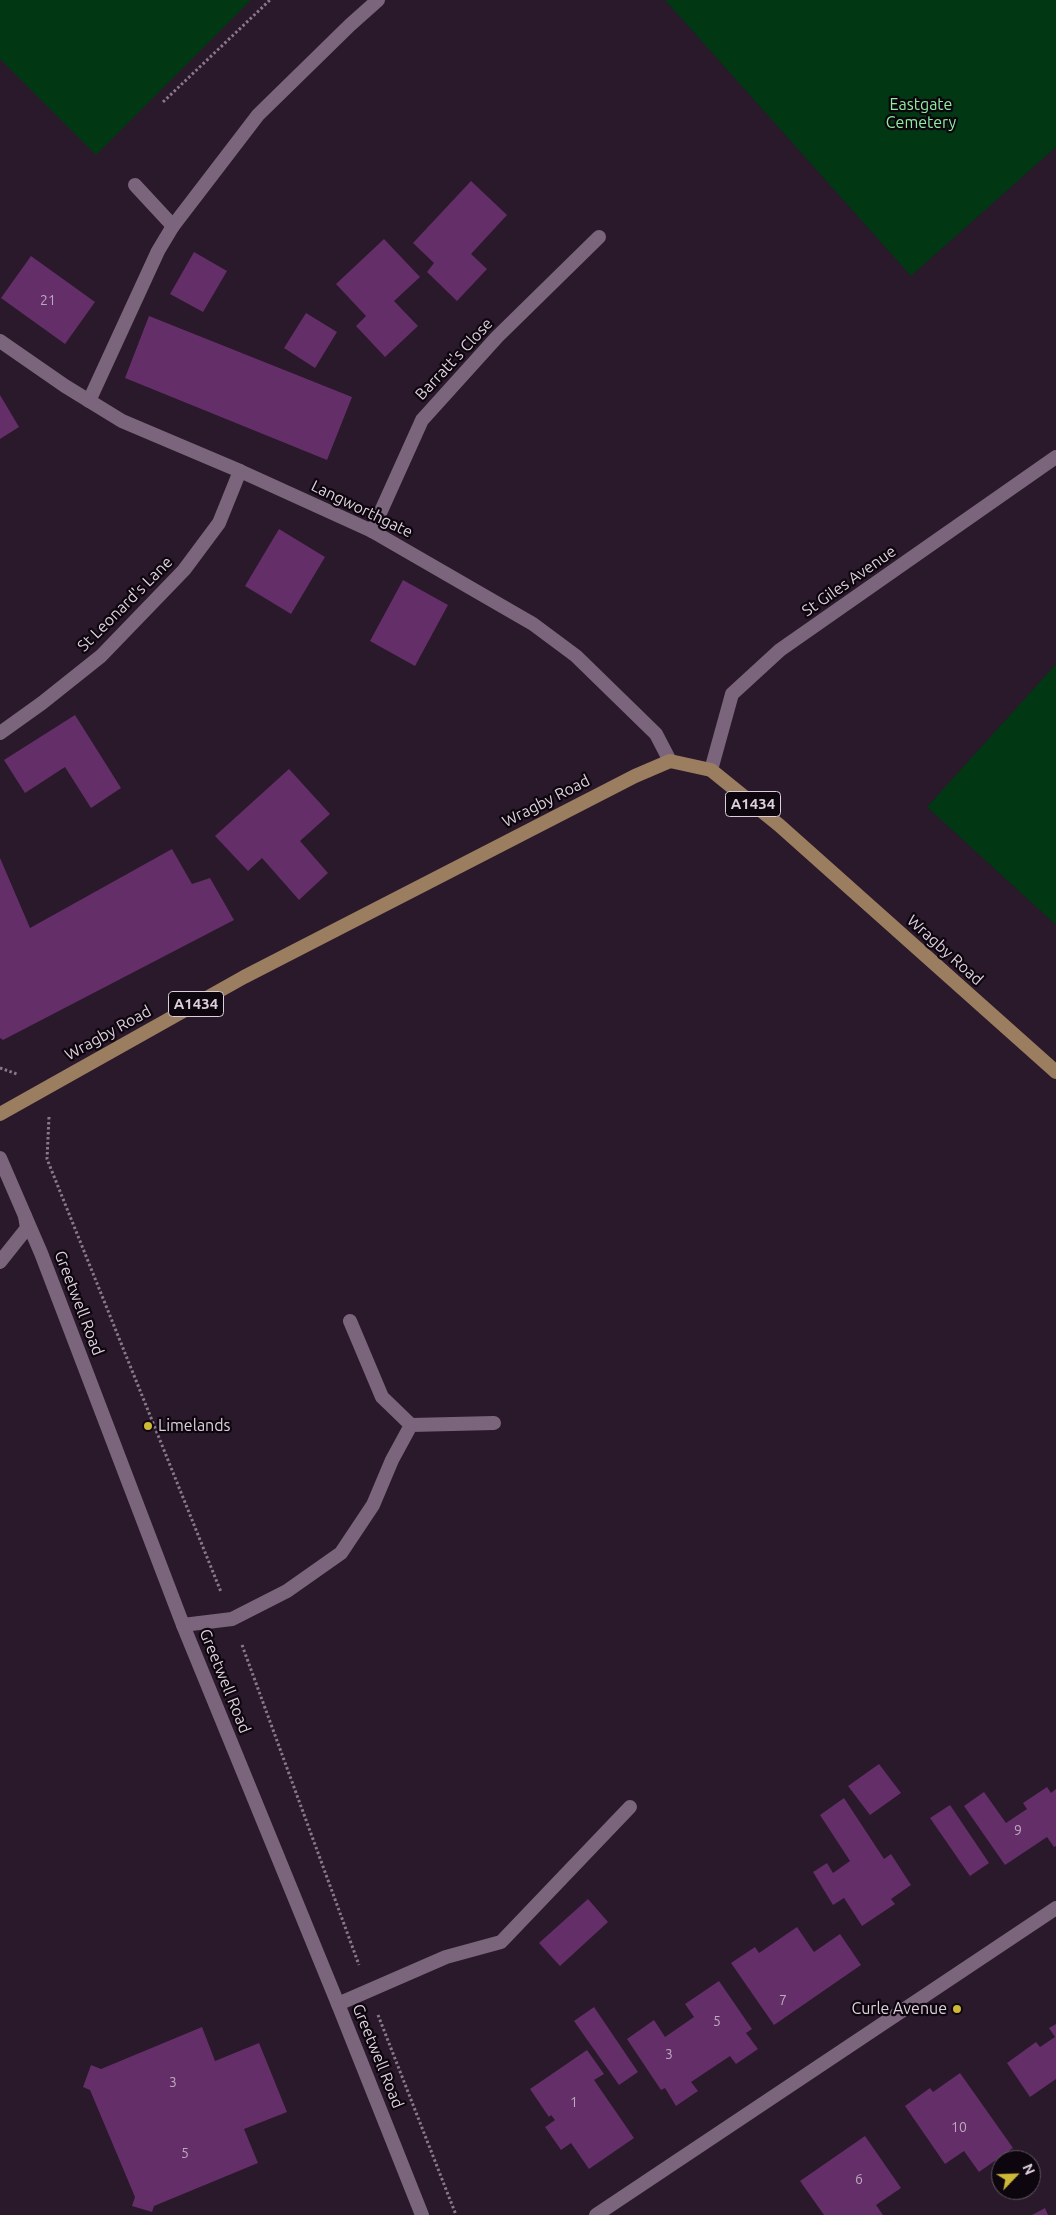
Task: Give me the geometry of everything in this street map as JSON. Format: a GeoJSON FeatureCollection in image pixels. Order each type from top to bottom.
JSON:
{"type":"FeatureCollection","features":[{"type":"Feature","properties":{"kind":"main road","name":"Wragby Road"},"geometry":{"type":"LineString","coordinates":[[0,1114],[244,976],[635,776],[670,761],[711,770],[779,825],[1056,1072]]}},
{"type":"Feature","properties":{"kind":"street"},"geometry":{"type":"LineString","coordinates":[[89,401],[158,251],[174,226],[258,115],[378,0]]}},
{"type":"Feature","properties":{"kind":"street"},"geometry":{"type":"LineString","coordinates":[[135,185],[174,226]]}},
{"type":"Feature","properties":{"kind":"street","name":"Barratt's Close"},"geometry":{"type":"LineString","coordinates":[[372,531],[422,420],[497,337],[599,237]]}},
{"type":"Feature","properties":{"kind":"street","name":"Langworthgate"},"geometry":{"type":"LineString","coordinates":[[0,341],[122,422],[240,471],[372,531],[533,624],[576,656],[656,734],[670,761]]}},
{"type":"Feature","properties":{"kind":"street","name":"St Giles Avenue"},"geometry":{"type":"LineString","coordinates":[[711,770],[732,694],[780,650],[1056,457]]}},
{"type":"Feature","properties":{"kind":"street","name":"St Leonard's Lane"},"geometry":{"type":"LineString","coordinates":[[0,734],[101,656],[184,570],[219,523],[240,471]]}},
{"type":"Feature","properties":{"kind":"street","name":"Greetwell Road"},"geometry":{"type":"LineString","coordinates":[[0,1158],[25,1216],[183,1625],[422,2215]]}},
{"type":"Feature","properties":{"kind":"street"},"geometry":{"type":"LineString","coordinates":[[0,1262],[27,1228],[25,1216]]}},
{"type":"Feature","properties":{"kind":"street"},"geometry":{"type":"LineString","coordinates":[[350,1321],[382,1397],[411,1425],[494,1423]]}},
{"type":"Feature","properties":{"kind":"street"},"geometry":{"type":"LineString","coordinates":[[183,1625],[232,1619],[287,1591],[341,1553],[372,1506],[392,1460],[411,1425]]}},
{"type":"Feature","properties":{"kind":"street"},"geometry":{"type":"LineString","coordinates":[[338,2004],[446,1957],[501,1942],[630,1808]]}},
{"type":"Feature","properties":{"kind":"street"},"geometry":{"type":"LineString","coordinates":[[596,2215],[1056,1908]]}},
{"type":"Feature","properties":{"kind":"path"},"geometry":{"type":"LineString","coordinates":[[163,102],[270,0]]}},
{"type":"Feature","properties":{"kind":"green space"},"geometry":{"type":"Polygon","coordinates":[[[0,0],[251,0],[96,155],[0,59],[0,0]]]}},
{"type":"Feature","properties":{"kind":"green space","name":"Eastgate Cemetery"},"geometry":{"type":"Polygon","coordinates":[[[665,0],[1056,0],[1056,147],[911,276],[665,0]]]}},
{"type":"Feature","properties":{"kind":"green space"},"geometry":{"type":"Polygon","coordinates":[[[1056,664],[1056,925],[927,807],[1056,664]]]}},
{"type":"Feature","properties":{"kind":"building"},"geometry":{"type":"Polygon","coordinates":[[[471,181],[507,215],[471,254],[487,269],[457,301],[427,272],[434,263],[413,243],[471,181]]]}},
{"type":"Feature","properties":{"kind":"building"},"geometry":{"type":"Polygon","coordinates":[[[384,239],[420,277],[394,301],[418,326],[385,357],[356,326],[366,316],[336,284],[384,239]]]}},
{"type":"Feature","properties":{"kind":"building"},"geometry":{"type":"Polygon","coordinates":[[[194,252],[227,271],[203,312],[170,294],[194,252]]]}},
{"type":"Feature","properties":{"kind":"building"},"geometry":{"type":"Polygon","coordinates":[[[31,256],[95,302],[65,344],[1,298],[31,256]]]}},
{"type":"Feature","properties":{"kind":"building"},"geometry":{"type":"Polygon","coordinates":[[[306,313],[337,332],[315,368],[284,348],[306,313]]]}},
{"type":"Feature","properties":{"kind":"building"},"geometry":{"type":"Polygon","coordinates":[[[149,316],[352,397],[327,460],[125,378],[149,316]]]}},
{"type":"Feature","properties":{"kind":"building"},"geometry":{"type":"Polygon","coordinates":[[[0,395],[19,427],[0,439],[0,395]]]}},
{"type":"Feature","properties":{"kind":"building"},"geometry":{"type":"Polygon","coordinates":[[[279,529],[325,557],[291,614],[245,586],[279,529]]]}},
{"type":"Feature","properties":{"kind":"building"},"geometry":{"type":"Polygon","coordinates":[[[403,580],[448,605],[415,666],[370,641],[403,580]]]}},
{"type":"Feature","properties":{"kind":"building"},"geometry":{"type":"Polygon","coordinates":[[[75,715],[121,788],[91,808],[65,767],[25,793],[4,760],[75,715]]]}},
{"type":"Feature","properties":{"kind":"building"},"geometry":{"type":"Polygon","coordinates":[[[289,769],[330,814],[300,841],[328,873],[299,900],[262,858],[248,871],[215,836],[289,769]]]}},
{"type":"Feature","properties":{"kind":"building"},"geometry":{"type":"Polygon","coordinates":[[[172,849],[192,884],[210,878],[234,920],[3,1040],[0,1038],[0,858],[30,928],[172,849]]]}},
{"type":"Feature","properties":{"kind":"building"},"geometry":{"type":"Polygon","coordinates":[[[879,1764],[901,1793],[870,1815],[848,1786],[879,1764]]]}},
{"type":"Feature","properties":{"kind":"building"},"geometry":{"type":"Polygon","coordinates":[[[1047,1787],[1051,1793],[1056,1789],[1056,1846],[1054,1847],[1047,1837],[1005,1865],[964,1806],[984,1792],[1006,1823],[1027,1809],[1023,1803],[1047,1787]]]}},
{"type":"Feature","properties":{"kind":"building"},"geometry":{"type":"Polygon","coordinates":[[[844,1798],[884,1859],[891,1854],[911,1885],[891,1899],[895,1904],[862,1926],[844,1898],[833,1905],[813,1872],[827,1863],[833,1873],[850,1861],[820,1815],[844,1798]]]}},
{"type":"Feature","properties":{"kind":"building"},"geometry":{"type":"Polygon","coordinates":[[[950,1805],[989,1863],[970,1876],[930,1818],[950,1805]]]}},
{"type":"Feature","properties":{"kind":"building"},"geometry":{"type":"Polygon","coordinates":[[[588,1899],[608,1922],[560,1966],[539,1943],[588,1899]]]}},
{"type":"Feature","properties":{"kind":"building"},"geometry":{"type":"Polygon","coordinates":[[[797,1927],[814,1952],[840,1934],[861,1965],[774,2025],[731,1963],[755,1947],[759,1953],[797,1927]]]}},
{"type":"Feature","properties":{"kind":"building"},"geometry":{"type":"Polygon","coordinates":[[[719,1981],[752,2029],[746,2033],[758,2049],[736,2064],[730,2056],[691,2082],[698,2091],[676,2106],[665,2088],[661,2090],[627,2039],[654,2020],[665,2037],[694,2017],[685,2004],[719,1981]]]}},
{"type":"Feature","properties":{"kind":"building"},"geometry":{"type":"Polygon","coordinates":[[[594,2007],[638,2072],[619,2085],[574,2021],[594,2007]]]}},
{"type":"Feature","properties":{"kind":"building"},"geometry":{"type":"Polygon","coordinates":[[[1056,2024],[1056,2079],[1030,2097],[1007,2063],[1036,2042],[1040,2047],[1055,2037],[1049,2028],[1056,2024]]]}},
{"type":"Feature","properties":{"kind":"building"},"geometry":{"type":"Polygon","coordinates":[[[202,2027],[215,2061],[259,2043],[287,2112],[244,2129],[258,2163],[154,2206],[152,2212],[132,2206],[135,2197],[90,2090],[83,2087],[91,2065],[101,2069],[202,2027]]]}},
{"type":"Feature","properties":{"kind":"building"},"geometry":{"type":"Polygon","coordinates":[[[587,2050],[604,2074],[594,2080],[634,2138],[589,2169],[571,2143],[561,2150],[545,2127],[555,2120],[551,2115],[549,2117],[530,2089],[587,2050]]]}},
{"type":"Feature","properties":{"kind":"building"},"geometry":{"type":"Polygon","coordinates":[[[960,2073],[1013,2148],[1010,2150],[991,2150],[991,2164],[979,2172],[964,2151],[945,2164],[905,2106],[930,2088],[933,2092],[960,2073]]]}},
{"type":"Feature","properties":{"kind":"building"},"geometry":{"type":"Polygon","coordinates":[[[865,2136],[901,2188],[876,2205],[883,2215],[824,2215],[800,2181],[865,2136]]]}},
{"type":"Feature","properties":{"kind":"building"},"geometry":{"type":"Polygon","coordinates":[[[1045,2208],[1048,2215],[1032,2215],[1045,2208]]]}},
{"type":"Feature","properties":{"kind":"place","name":"Limelands"},"geometry":{"type":"Point","coordinates":[148,1426]}},
{"type":"Feature","properties":{"kind":"place","name":"Curle Avenue"},"geometry":{"type":"Point","coordinates":[957,2009]}}]}
